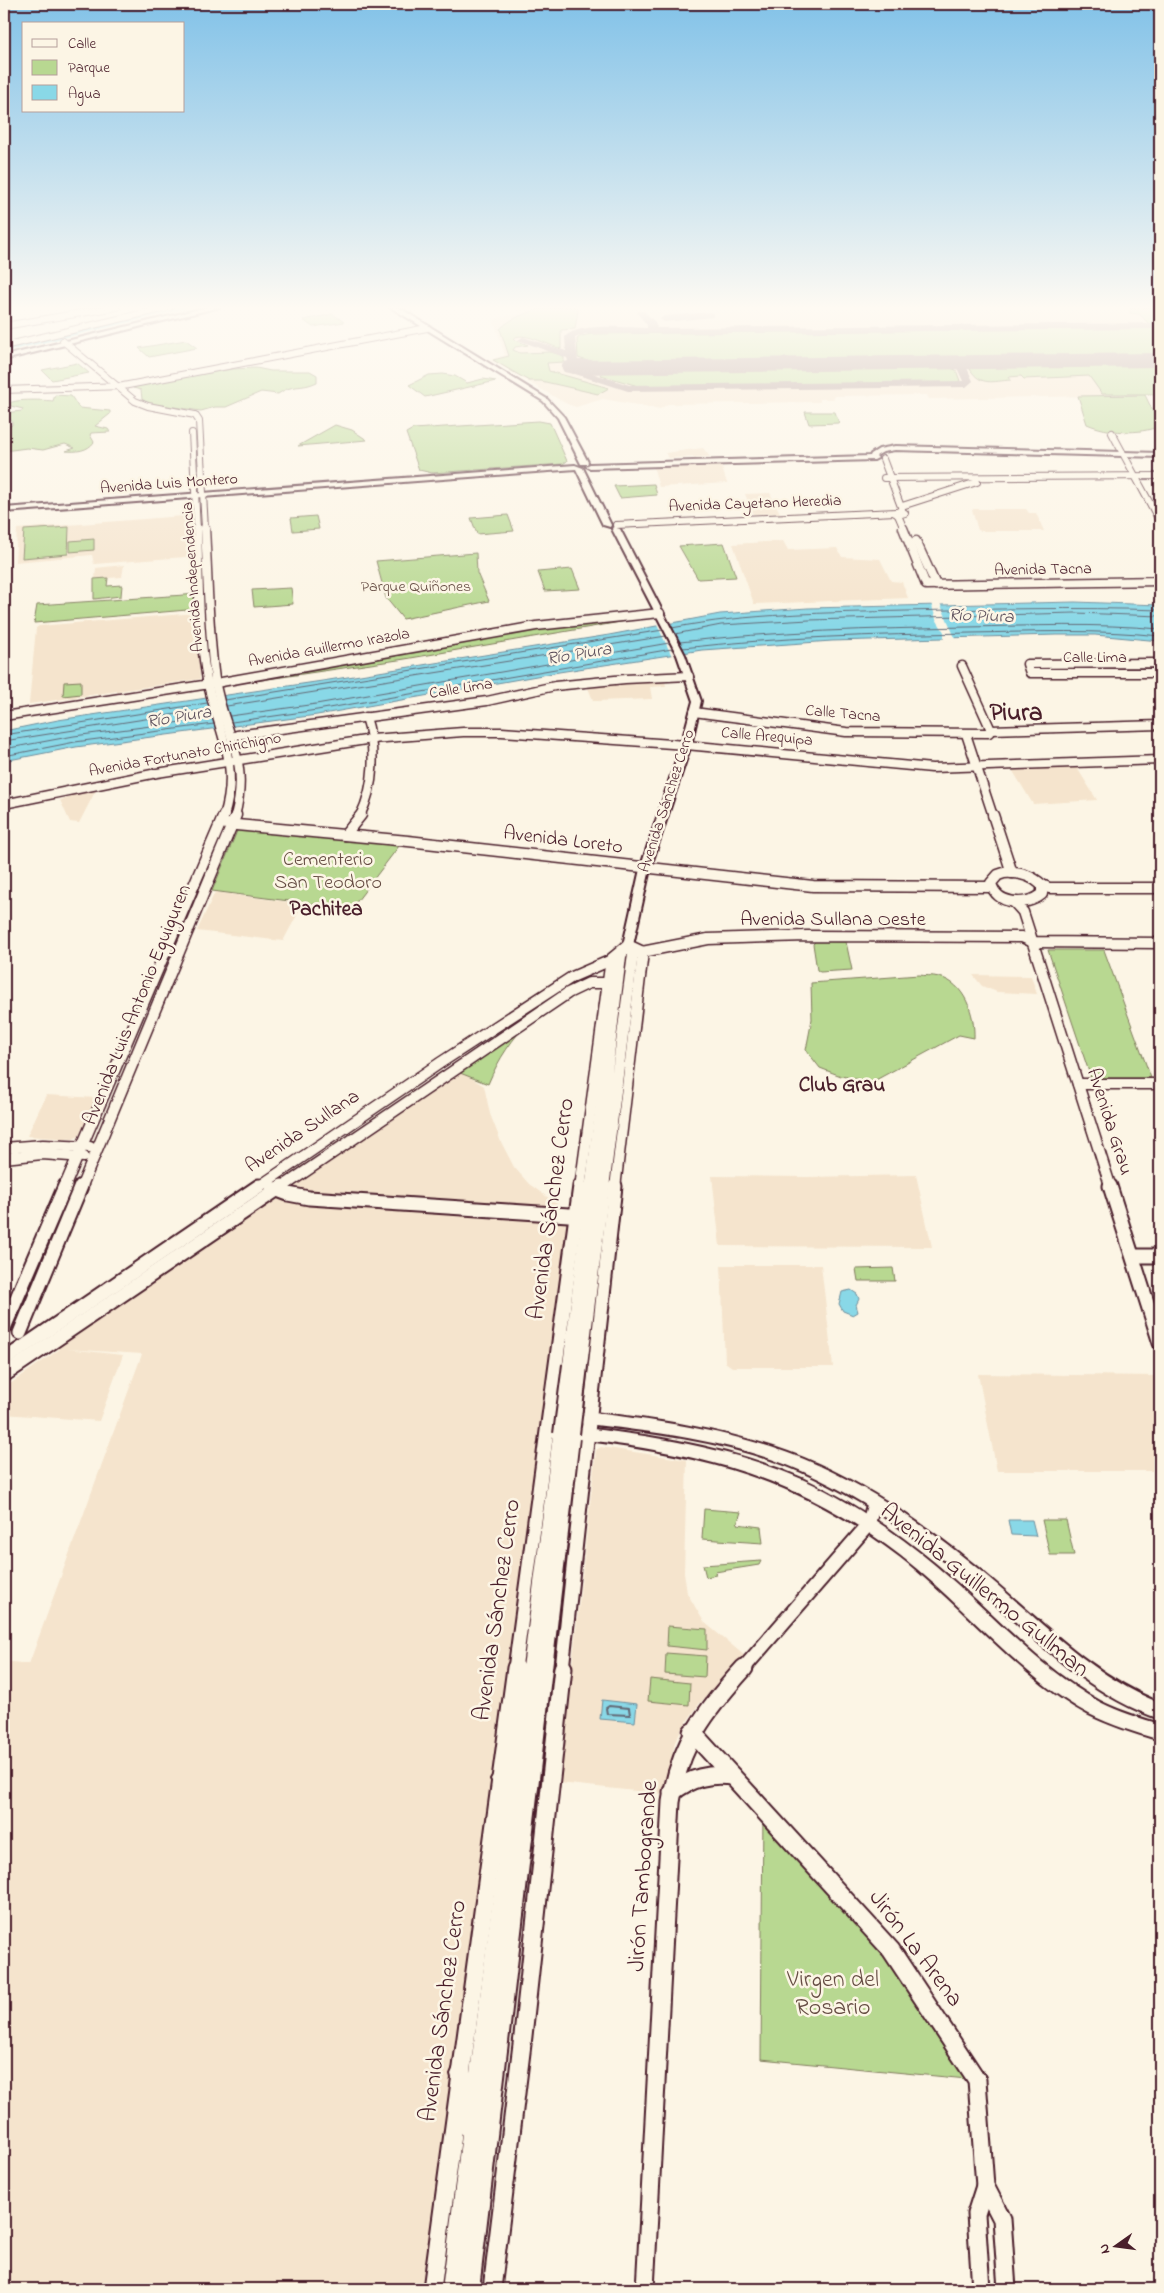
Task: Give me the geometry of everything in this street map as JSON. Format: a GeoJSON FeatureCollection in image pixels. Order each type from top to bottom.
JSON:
{"type":"FeatureCollection","features":[{"type":"Feature","properties":{"kind":"main road","name":"Avenida Independencia"},"geometry":{"type":"LineString","coordinates":[[167,414],[191,420],[198,494],[203,647],[213,685]]}},
{"type":"Feature","properties":{"kind":"main road","name":"Avenida Sánchez Cerro"},"geometry":{"type":"LineString","coordinates":[[452,2289],[522,1746],[635,950],[644,869],[686,745],[697,701],[689,676],[679,656],[630,564],[614,527],[604,512],[582,465],[553,414]]}},
{"type":"Feature","properties":{"kind":"main road"},"geometry":{"type":"LineString","coordinates":[[1112,433],[1160,531]]}},
{"type":"Feature","properties":{"kind":"main road","name":"Avenida Luis Montero"},"geometry":{"type":"LineString","coordinates":[[4,508],[582,465],[877,457],[904,448],[1123,455]]}},
{"type":"Feature","properties":{"kind":"main road"},"geometry":{"type":"LineString","coordinates":[[1123,455],[1160,456]]}},
{"type":"Feature","properties":{"kind":"main road"},"geometry":{"type":"LineString","coordinates":[[877,457],[888,478],[900,512],[936,585]]}},
{"type":"Feature","properties":{"kind":"main road"},"geometry":{"type":"LineString","coordinates":[[1133,477],[1160,522]]}},
{"type":"Feature","properties":{"kind":"main road","name":"Avenida Cayetano Heredia"},"geometry":{"type":"LineString","coordinates":[[614,527],[900,512],[957,488],[982,480],[1133,477]]}},
{"type":"Feature","properties":{"kind":"main road"},"geometry":{"type":"LineString","coordinates":[[888,478],[1160,477]]}},
{"type":"Feature","properties":{"kind":"main road","name":"Avenida Tacna"},"geometry":{"type":"LineString","coordinates":[[900,512],[926,585],[1160,582]]}},
{"type":"Feature","properties":{"kind":"main road","name":"Avenida Guillermo Irazola"},"geometry":{"type":"LineString","coordinates":[[4,712],[154,691],[213,685],[512,626],[628,613],[657,613]]}},
{"type":"Feature","properties":{"kind":"main road","name":"Calle Lima"},"geometry":{"type":"LineString","coordinates":[[1159,666],[1027,664],[1030,672],[1160,673]]}},
{"type":"Feature","properties":{"kind":"main road"},"geometry":{"type":"LineString","coordinates":[[962,666],[990,731]]}},
{"type":"Feature","properties":{"kind":"main road","name":"Calle Lima"},"geometry":{"type":"LineString","coordinates":[[230,734],[487,701],[548,687],[585,682],[689,676]]}},
{"type":"Feature","properties":{"kind":"main road","name":"Avenida Luis Antonio Eguiguren"},"geometry":{"type":"LineString","coordinates":[[4,1328],[221,824],[230,796],[234,761],[230,734],[213,685]]}},
{"type":"Feature","properties":{"kind":"main road","name":"Avenida Guillermo Irazola"},"geometry":{"type":"LineString","coordinates":[[4,716],[154,691]]}},
{"type":"Feature","properties":{"kind":"main road","name":"Calle Tacna"},"geometry":{"type":"LineString","coordinates":[[694,712],[846,732],[966,734],[990,731],[1160,725]]}},
{"type":"Feature","properties":{"kind":"main road"},"geometry":{"type":"LineString","coordinates":[[358,836],[372,798],[374,739],[369,716]]}},
{"type":"Feature","properties":{"kind":"main road","name":"Calle Arequipa"},"geometry":{"type":"LineString","coordinates":[[374,739],[455,733],[502,732],[686,745],[932,768],[1160,760]]}},
{"type":"Feature","properties":{"kind":"main road"},"geometry":{"type":"LineString","coordinates":[[966,734],[1012,872]]}},
{"type":"Feature","properties":{"kind":"main road"},"geometry":{"type":"LineString","coordinates":[[345,835],[358,820],[367,798],[374,739]]}},
{"type":"Feature","properties":{"kind":"main road","name":"Avenida Fortunato Chirichigno"},"geometry":{"type":"LineString","coordinates":[[4,804],[114,781],[374,739]]}},
{"type":"Feature","properties":{"kind":"main road","name":"Avenida Luis Antonio Eguiguren"},"geometry":{"type":"LineString","coordinates":[[20,1333],[97,1153],[232,825],[241,796],[242,773],[234,761]]}},
{"type":"Feature","properties":{"kind":"main road","name":"Avenida Loreto"},"geometry":{"type":"LineString","coordinates":[[221,824],[358,836],[644,869],[813,886],[991,887]]}},
{"type":"Feature","properties":{"kind":"main road"},"geometry":{"type":"LineString","coordinates":[[991,887],[990,883],[998,875],[1012,872],[1026,875],[1045,888],[1160,888]]}},
{"type":"Feature","properties":{"kind":"main road","name":"Avenida Grau"},"geometry":{"type":"LineString","coordinates":[[991,887],[1001,898],[1025,907],[1033,942],[1160,1343]]}},
{"type":"Feature","properties":{"kind":"main road"},"geometry":{"type":"LineString","coordinates":[[1025,907],[1040,897],[1045,888]]}},
{"type":"Feature","properties":{"kind":"main road","name":"Avenida Sullana Oeste"},"geometry":{"type":"LineString","coordinates":[[635,950],[708,939],[807,936],[1022,937],[1033,942]]}},
{"type":"Feature","properties":{"kind":"main road"},"geometry":{"type":"LineString","coordinates":[[1033,942],[1160,943]]}},
{"type":"Feature","properties":{"kind":"main road","name":"Avenida Sánchez Cerro"},"geometry":{"type":"LineString","coordinates":[[492,2289],[523,2036],[582,1216],[600,1078],[618,983],[635,950]]}},
{"type":"Feature","properties":{"kind":"main road","name":"Avenida Sullana"},"geometry":{"type":"LineString","coordinates":[[4,1360],[264,1182],[556,987],[593,967],[635,950]]}},
{"type":"Feature","properties":{"kind":"main road","name":"Avenida Sánchez Cerro"},"geometry":{"type":"LineString","coordinates":[[468,2289],[618,983],[616,958]]}},
{"type":"Feature","properties":{"kind":"main road","name":"Avenida Sullana"},"geometry":{"type":"LineString","coordinates":[[4,1375],[568,993],[589,983],[618,983]]}},
{"type":"Feature","properties":{"kind":"main road"},"geometry":{"type":"LineString","coordinates":[[1078,1084],[1160,1084]]}},
{"type":"Feature","properties":{"kind":"main road"},"geometry":{"type":"LineString","coordinates":[[4,1148],[42,1144],[97,1153]]}},
{"type":"Feature","properties":{"kind":"main road"},"geometry":{"type":"LineString","coordinates":[[4,1158],[81,1151]]}},
{"type":"Feature","properties":{"kind":"main road"},"geometry":{"type":"LineString","coordinates":[[264,1182],[275,1190],[309,1198],[582,1216]]}},
{"type":"Feature","properties":{"kind":"main road","name":"Avenida Sánchez Cerro"},"geometry":{"type":"LineString","coordinates":[[575,1366],[582,1216]]}},
{"type":"Feature","properties":{"kind":"main road"},"geometry":{"type":"LineString","coordinates":[[1133,1256],[1160,1256]]}},
{"type":"Feature","properties":{"kind":"main road","name":"Avenida Sánchez Cerro"},"geometry":{"type":"LineString","coordinates":[[432,2289],[500,1780],[568,1427]]}},
{"type":"Feature","properties":{"kind":"main road","name":"Avenida Guillermo Gullman"},"geometry":{"type":"LineString","coordinates":[[568,1427],[662,1428],[750,1448],[799,1464],[829,1478],[922,1534],[968,1570],[1073,1663],[1101,1684],[1136,1702],[1160,1711]]}},
{"type":"Feature","properties":{"kind":"main road","name":"Avenida Guillermo Gullman"},"geometry":{"type":"LineString","coordinates":[[568,1427],[667,1447],[745,1466],[781,1478],[818,1495],[868,1525],[908,1553],[949,1587],[1052,1680],[1088,1705],[1160,1732]]}},
{"type":"Feature","properties":{"kind":"main road","name":"Jirón Tambogrande"},"geometry":{"type":"LineString","coordinates":[[645,2289],[672,1792],[682,1755],[692,1732],[715,1700],[868,1525],[874,1504]]}},
{"type":"Feature","properties":{"kind":"main road","name":"Jirón La Arena"},"geometry":{"type":"LineString","coordinates":[[692,1732],[891,1950],[977,2080],[986,2186],[1002,2219],[1007,2289]]}},
{"type":"Feature","properties":{"kind":"main road"},"geometry":{"type":"LineString","coordinates":[[500,1780],[522,1746]]}},
{"type":"Feature","properties":{"kind":"main road"},"geometry":{"type":"LineString","coordinates":[[672,1792],[690,1779],[700,1776],[716,1774],[732,1776]]}},
{"type":"Feature","properties":{"kind":"main road"},"geometry":{"type":"LineString","coordinates":[[461,2074],[466,2093],[467,2176]]}},
{"type":"Feature","properties":{"kind":"main road","name":"Jirón La Arena"},"geometry":{"type":"LineString","coordinates":[[981,2289],[976,2214],[986,2186]]}},
{"type":"Feature","properties":{"kind":"shaded area"},"geometry":{"type":"Polygon","coordinates":[[[703,448],[710,457],[669,458],[665,453],[703,448]]]}},
{"type":"Feature","properties":{"kind":"shaded area"},"geometry":{"type":"Polygon","coordinates":[[[721,465],[727,483],[659,487],[653,466],[721,465]]]}},
{"type":"Feature","properties":{"kind":"shaded area"},"geometry":{"type":"Polygon","coordinates":[[[770,493],[780,513],[753,514],[745,494],[770,493]]]}},
{"type":"Feature","properties":{"kind":"shaded area"},"geometry":{"type":"Polygon","coordinates":[[[1026,509],[1029,513],[1036,513],[1044,531],[981,531],[978,530],[972,510],[1026,509]]]}},
{"type":"Feature","properties":{"kind":"shaded area"},"geometry":{"type":"Polygon","coordinates":[[[195,515],[198,556],[94,564],[92,555],[15,562],[17,529],[195,515]]]}},
{"type":"Feature","properties":{"kind":"shaded area"},"geometry":{"type":"Polygon","coordinates":[[[783,541],[788,550],[837,548],[842,557],[880,559],[891,581],[902,582],[908,598],[754,604],[733,544],[783,541]]]}},
{"type":"Feature","properties":{"kind":"shaded area"},"geometry":{"type":"Polygon","coordinates":[[[124,565],[122,577],[95,579],[96,568],[124,565]]]}},
{"type":"Feature","properties":{"kind":"shaded area"},"geometry":{"type":"Polygon","coordinates":[[[196,613],[200,679],[29,704],[36,628],[39,626],[196,613]]]}},
{"type":"Feature","properties":{"kind":"shaded area"},"geometry":{"type":"Polygon","coordinates":[[[664,678],[666,686],[650,687],[652,699],[596,701],[593,700],[586,683],[664,678]]]}},
{"type":"Feature","properties":{"kind":"shaded area"},"geometry":{"type":"Polygon","coordinates":[[[1074,763],[1097,800],[1033,804],[1011,768],[1074,763]]]}},
{"type":"Feature","properties":{"kind":"shaded area"},"geometry":{"type":"Polygon","coordinates":[[[97,788],[79,823],[70,822],[60,800],[70,797],[68,793],[97,788]]]}},
{"type":"Feature","properties":{"kind":"shaded area"},"geometry":{"type":"Polygon","coordinates":[[[215,892],[303,904],[283,941],[197,931],[215,892]]]}},
{"type":"Feature","properties":{"kind":"shaded area"},"geometry":{"type":"Polygon","coordinates":[[[973,975],[1031,976],[1037,994],[997,992],[982,986],[973,975]]]}},
{"type":"Feature","properties":{"kind":"shaded area"},"geometry":{"type":"Polygon","coordinates":[[[451,1065],[484,1086],[490,1114],[501,1142],[514,1167],[529,1184],[581,1221],[506,1680],[423,2289],[4,2289],[4,1661],[29,1664],[142,1354],[67,1349],[123,1355],[99,1421],[4,1414],[4,1388],[60,1349],[35,1346],[451,1065]]]}},
{"type":"Feature","properties":{"kind":"shaded area"},"geometry":{"type":"Polygon","coordinates":[[[46,1095],[97,1098],[79,1136],[73,1139],[27,1136],[46,1095]]]}},
{"type":"Feature","properties":{"kind":"shaded area"},"geometry":{"type":"Polygon","coordinates":[[[916,1175],[932,1247],[720,1246],[712,1176],[916,1175]]]}},
{"type":"Feature","properties":{"kind":"shaded area"},"geometry":{"type":"Polygon","coordinates":[[[721,1265],[821,1265],[833,1367],[732,1367],[725,1362],[721,1265]]]}},
{"type":"Feature","properties":{"kind":"shaded area"},"geometry":{"type":"Polygon","coordinates":[[[978,1374],[1160,1376],[1160,1471],[997,1471],[978,1374]]]}},
{"type":"Feature","properties":{"kind":"shaded area"},"geometry":{"type":"Polygon","coordinates":[[[601,1447],[687,1460],[684,1573],[687,1593],[704,1622],[745,1656],[699,1704],[681,1730],[675,1742],[664,1794],[559,1783],[596,1450],[601,1447]]]}},
{"type":"Feature","properties":{"kind":"green space"},"geometry":{"type":"Polygon","coordinates":[[[5,414],[110,414],[95,426],[108,429],[110,432],[91,433],[90,435],[94,442],[89,447],[78,451],[66,451],[75,448],[65,444],[43,450],[27,448],[4,451],[6,439],[4,438],[4,428],[12,425],[12,421],[5,414]]]}},
{"type":"Feature","properties":{"kind":"green space"},"geometry":{"type":"Polygon","coordinates":[[[806,414],[836,414],[839,423],[809,424],[806,414]]]}},
{"type":"Feature","properties":{"kind":"green space"},"geometry":{"type":"Polygon","coordinates":[[[1084,414],[1154,414],[1160,426],[1143,431],[1124,432],[1087,424],[1084,414]]]}},
{"type":"Feature","properties":{"kind":"green space"},"geometry":{"type":"Polygon","coordinates":[[[539,421],[550,423],[567,461],[563,464],[432,473],[419,470],[406,433],[413,429],[539,421]]]}},
{"type":"Feature","properties":{"kind":"green space"},"geometry":{"type":"Polygon","coordinates":[[[335,425],[352,430],[367,440],[298,446],[335,425]]]}},
{"type":"Feature","properties":{"kind":"green space"},"geometry":{"type":"Polygon","coordinates":[[[654,484],[657,495],[620,498],[614,486],[654,484]]]}},
{"type":"Feature","properties":{"kind":"green space"},"geometry":{"type":"Polygon","coordinates":[[[508,515],[514,531],[477,534],[471,518],[508,515]]]}},
{"type":"Feature","properties":{"kind":"green space"},"geometry":{"type":"Polygon","coordinates":[[[316,516],[319,529],[293,531],[291,518],[316,516]]]}},
{"type":"Feature","properties":{"kind":"green space"},"geometry":{"type":"Polygon","coordinates":[[[69,527],[68,554],[22,558],[24,530],[69,527]]]}},
{"type":"Feature","properties":{"kind":"green space"},"geometry":{"type":"Polygon","coordinates":[[[94,539],[94,550],[70,552],[70,541],[94,539]]]}},
{"type":"Feature","properties":{"kind":"green space"},"geometry":{"type":"Polygon","coordinates":[[[724,543],[736,577],[698,579],[679,546],[724,543]]]}},
{"type":"Feature","properties":{"kind":"green space","name":"Parque Quiñones"},"geometry":{"type":"Polygon","coordinates":[[[476,553],[477,573],[489,601],[403,619],[386,598],[376,561],[476,553]]]}},
{"type":"Feature","properties":{"kind":"green space"},"geometry":{"type":"Polygon","coordinates":[[[572,569],[580,589],[545,591],[538,572],[572,569]]]}},
{"type":"Feature","properties":{"kind":"green space"},"geometry":{"type":"Polygon","coordinates":[[[108,578],[107,586],[122,585],[121,596],[94,599],[94,579],[108,578]]]}},
{"type":"Feature","properties":{"kind":"green space"},"geometry":{"type":"Polygon","coordinates":[[[291,588],[293,604],[254,607],[252,590],[291,588]]]}},
{"type":"Feature","properties":{"kind":"green space"},"geometry":{"type":"Polygon","coordinates":[[[199,594],[199,609],[34,623],[37,605],[199,594]]]}},
{"type":"Feature","properties":{"kind":"green space"},"geometry":{"type":"Polygon","coordinates":[[[644,618],[405,659],[234,684],[544,627],[644,618]]]}},
{"type":"Feature","properties":{"kind":"green space"},"geometry":{"type":"Polygon","coordinates":[[[81,681],[81,694],[63,696],[64,682],[81,681]]]}},
{"type":"Feature","properties":{"kind":"green space","name":"Cementerio San Teodoro"},"geometry":{"type":"Polygon","coordinates":[[[243,829],[395,842],[399,846],[351,909],[212,891],[237,831],[243,829]]]}},
{"type":"Feature","properties":{"kind":"green space"},"geometry":{"type":"Polygon","coordinates":[[[816,941],[846,942],[852,970],[820,972],[817,970],[813,944],[816,941]]]}},
{"type":"Feature","properties":{"kind":"green space"},"geometry":{"type":"Polygon","coordinates":[[[1048,950],[1104,950],[1151,1078],[1091,1078],[1048,950]]]}},
{"type":"Feature","properties":{"kind":"green space","name":"Club Grau"},"geometry":{"type":"Polygon","coordinates":[[[919,975],[936,976],[948,980],[956,986],[967,1001],[973,1020],[974,1038],[959,1035],[872,1082],[841,1076],[820,1068],[806,1050],[812,1019],[811,983],[919,975]]]}},
{"type":"Feature","properties":{"kind":"green space"},"geometry":{"type":"Polygon","coordinates":[[[532,1018],[507,1049],[488,1084],[455,1071],[532,1018]]]}},
{"type":"Feature","properties":{"kind":"green space"},"geometry":{"type":"Polygon","coordinates":[[[893,1268],[895,1281],[858,1281],[856,1269],[893,1268]]]}},
{"type":"Feature","properties":{"kind":"green space"},"geometry":{"type":"Polygon","coordinates":[[[704,1509],[741,1512],[737,1524],[761,1527],[763,1543],[702,1539],[704,1509]]]}},
{"type":"Feature","properties":{"kind":"green space"},"geometry":{"type":"Polygon","coordinates":[[[1042,1520],[1066,1520],[1074,1555],[1050,1555],[1042,1520]]]}},
{"type":"Feature","properties":{"kind":"green space"},"geometry":{"type":"Polygon","coordinates":[[[761,1561],[759,1565],[715,1572],[716,1575],[706,1577],[703,1565],[761,1561]]]}},
{"type":"Feature","properties":{"kind":"green space"},"geometry":{"type":"Polygon","coordinates":[[[668,1626],[707,1629],[707,1650],[667,1646],[668,1626]]]}},
{"type":"Feature","properties":{"kind":"green space"},"geometry":{"type":"Polygon","coordinates":[[[666,1653],[706,1656],[705,1677],[665,1674],[666,1653]]]}},
{"type":"Feature","properties":{"kind":"green space"},"geometry":{"type":"Polygon","coordinates":[[[650,1679],[690,1683],[689,1705],[648,1701],[650,1679]]]}},
{"type":"Feature","properties":{"kind":"green space","name":"Virgen del Rosario"},"geometry":{"type":"Polygon","coordinates":[[[763,1809],[891,1950],[977,2080],[761,2059],[763,1809]]]}},
{"type":"Feature","properties":{"kind":"water","name":"Río Piura"},"geometry":{"type":"Polygon","coordinates":[[[1075,602],[1160,605],[1160,641],[1095,635],[1056,635],[832,641],[702,650],[559,672],[317,715],[76,747],[4,761],[4,731],[58,720],[329,680],[609,635],[720,614],[808,608],[1075,602]]]}},
{"type":"Feature","properties":{"kind":"water"},"geometry":{"type":"Polygon","coordinates":[[[851,1290],[857,1294],[859,1299],[856,1305],[858,1312],[853,1315],[843,1311],[839,1304],[842,1292],[851,1290]]]}},
{"type":"Feature","properties":{"kind":"water"},"geometry":{"type":"Polygon","coordinates":[[[1008,1520],[1032,1520],[1036,1536],[1011,1535],[1008,1520]]]}},
{"type":"Feature","properties":{"kind":"water"},"geometry":{"type":"Polygon","coordinates":[[[602,1700],[637,1704],[635,1722],[600,1719],[602,1700]]]}},
{"type":"Feature","properties":{"kind":"pier"},"geometry":{"type":"Polygon","coordinates":[[[931,603],[940,603],[956,640],[944,641],[944,632],[936,619],[931,603]]]}},
{"type":"Feature","properties":{"kind":"pier"},"geometry":{"type":"Polygon","coordinates":[[[669,621],[686,655],[672,656],[656,623],[669,621]]]}},
{"type":"Feature","properties":{"kind":"district","name":"Piura"},"geometry":{"type":"Point","coordinates":[1016,714]}},
{"type":"Feature","properties":{"kind":"district","name":"Pachitea"},"geometry":{"type":"Point","coordinates":[326,910]}},
{"type":"Feature","properties":{"kind":"district","name":"Club Grau"},"geometry":{"type":"Point","coordinates":[842,1086]}}]}
